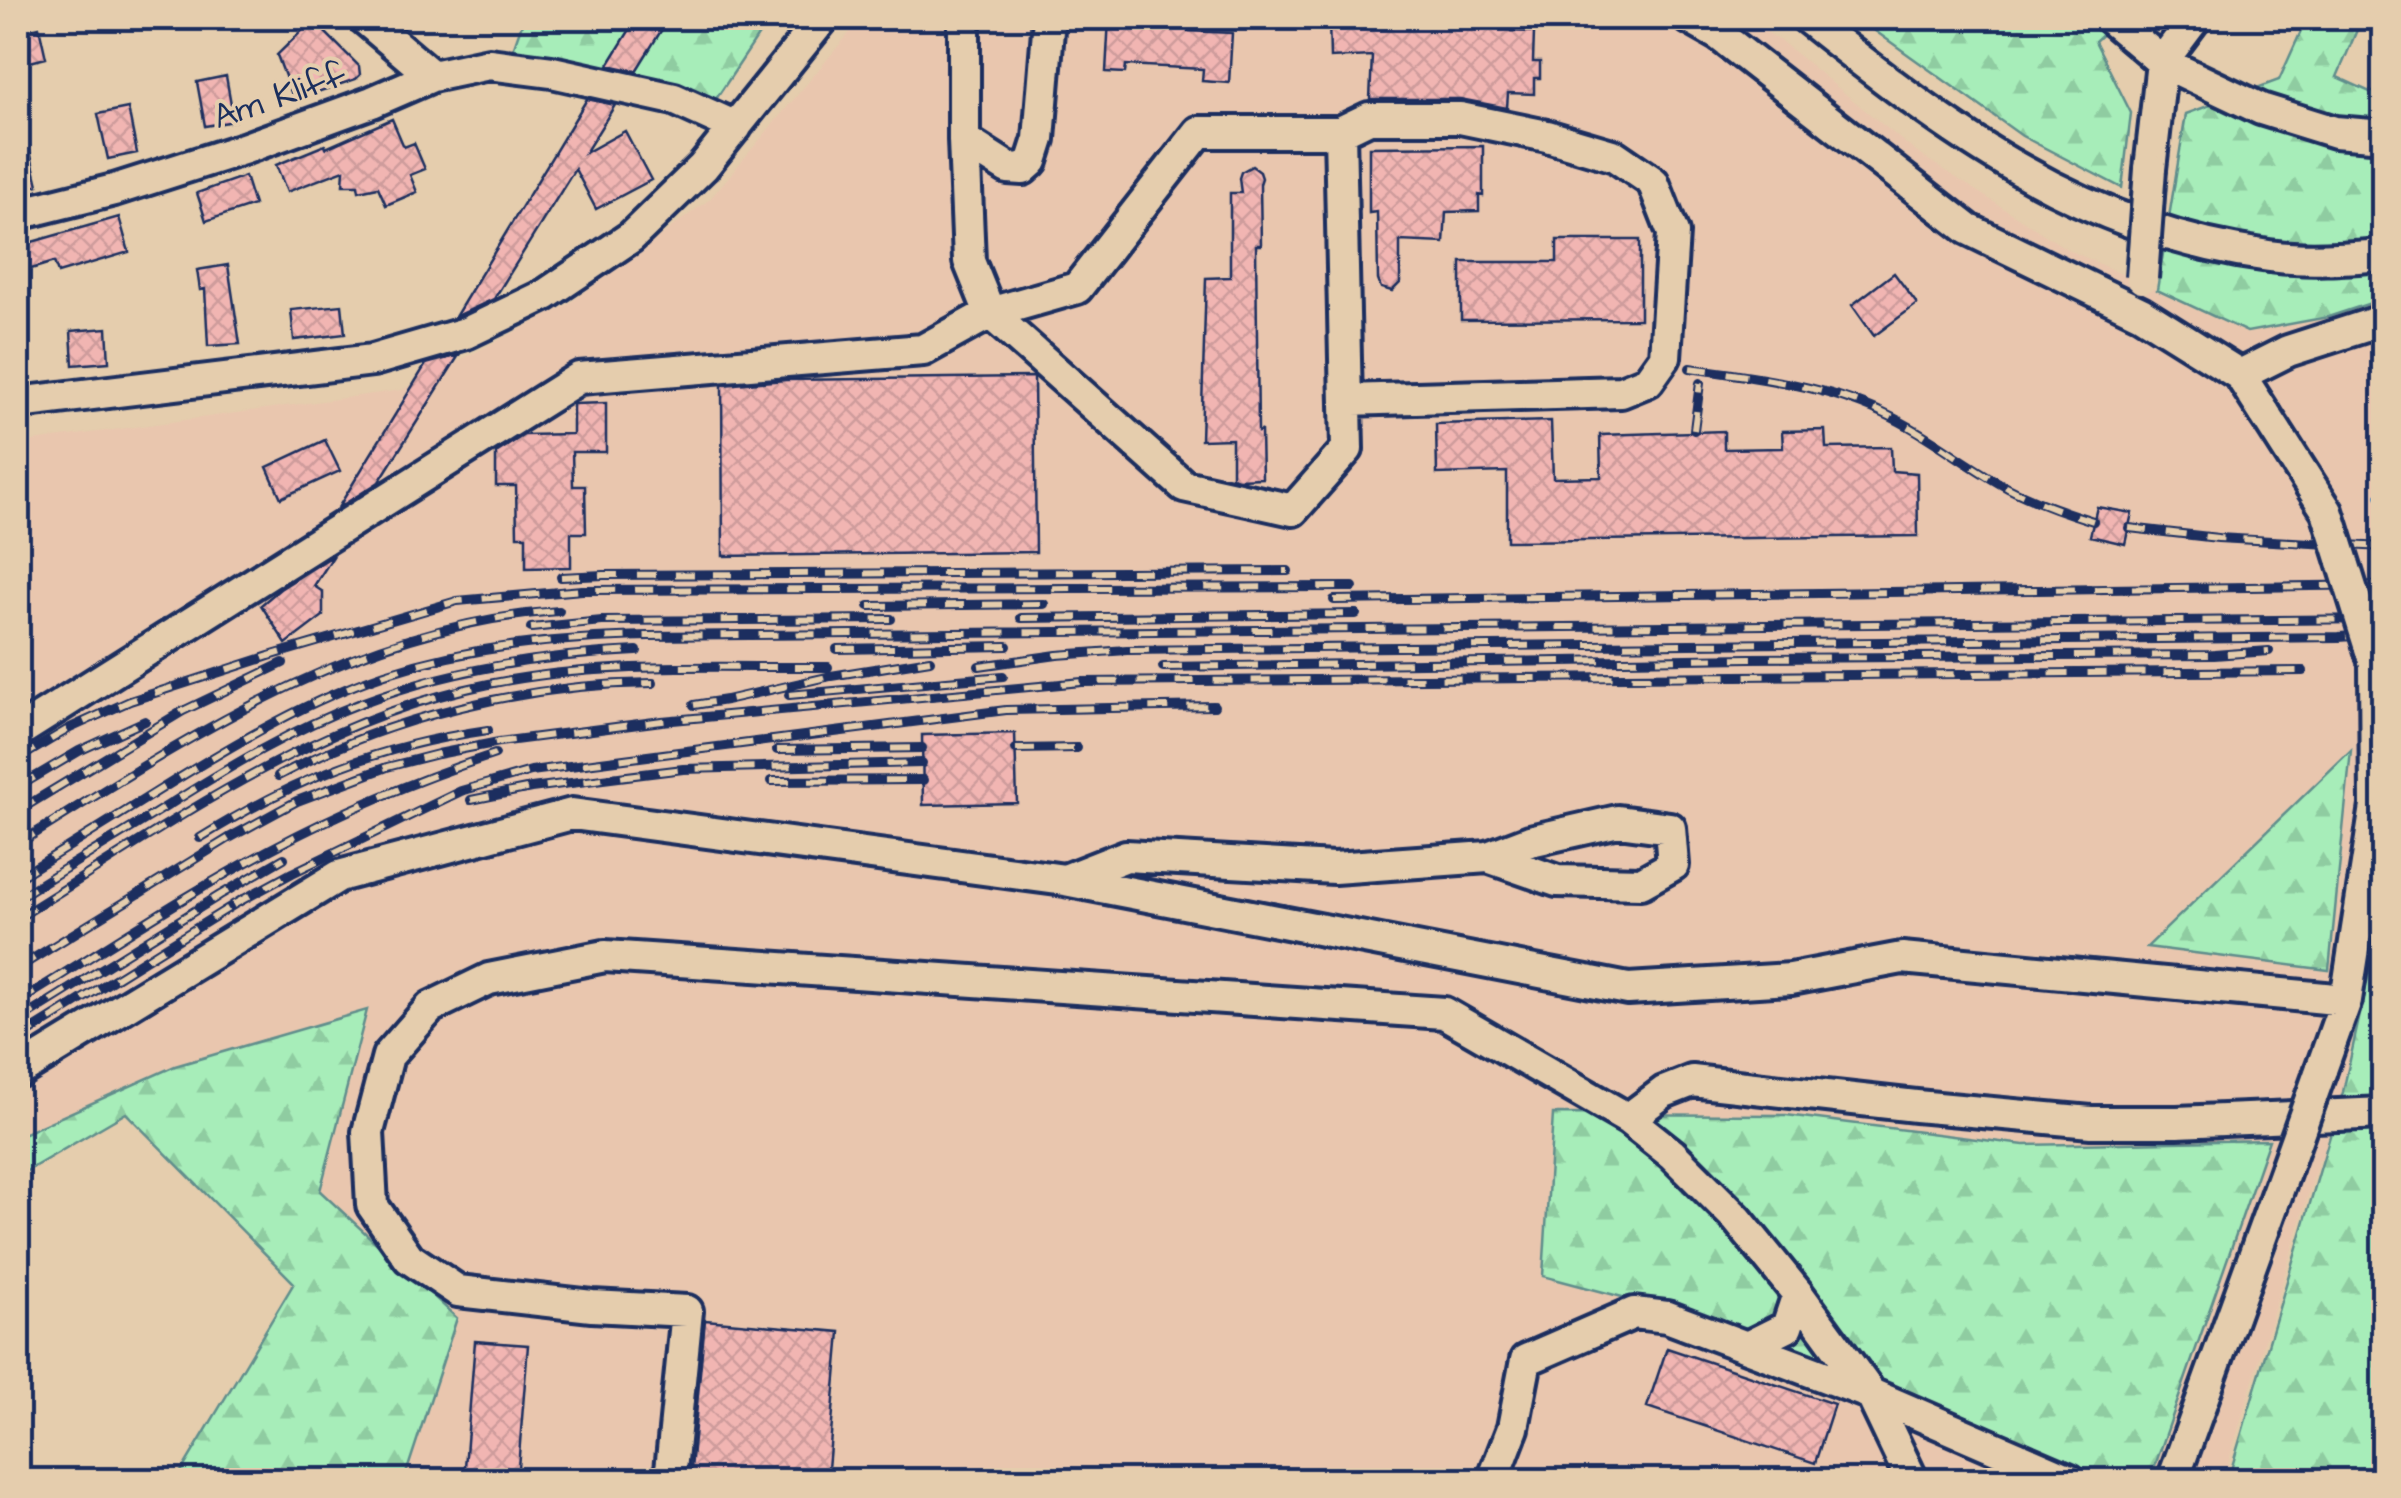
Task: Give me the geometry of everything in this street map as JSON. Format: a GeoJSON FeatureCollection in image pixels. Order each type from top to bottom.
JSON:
{"type":"FeatureCollection","features":[{"type":"Feature","properties":{"kind":"street"},"geometry":{"type":"LineString","coordinates":[[364,18],[432,76]]}},
{"type":"Feature","properties":{"kind":"street"},"geometry":{"type":"LineString","coordinates":[[791,54],[810,18]]}},
{"type":"Feature","properties":{"kind":"street"},"geometry":{"type":"LineString","coordinates":[[18,403],[373,360],[466,333],[545,296],[631,237],[702,166],[822,18]]}},
{"type":"Feature","properties":{"kind":"street"},"geometry":{"type":"LineString","coordinates":[[964,18],[969,261],[990,314],[1184,486],[1293,510],[1347,449],[1340,132]]}},
{"type":"Feature","properties":{"kind":"street"},"geometry":{"type":"LineString","coordinates":[[964,140],[1008,168],[1022,169],[1032,161],[1039,139],[1048,18]]}},
{"type":"Feature","properties":{"kind":"street"},"geometry":{"type":"LineString","coordinates":[[1689,18],[1719,34],[1968,229],[2141,313],[2240,375],[2327,511],[2375,664],[2376,806],[2346,1000],[2173,1480]]}},
{"type":"Feature","properties":{"kind":"street"},"geometry":{"type":"LineString","coordinates":[[1807,18],[1900,92],[1972,140],[2040,183],[2118,219],[2190,241],[2271,257],[2384,255]]}},
{"type":"Feature","properties":{"kind":"street"},"geometry":{"type":"LineString","coordinates":[[2110,18],[2162,62],[2261,109],[2335,132],[2384,136]]}},
{"type":"Feature","properties":{"kind":"street"},"geometry":{"type":"LineString","coordinates":[[2141,313],[2150,169],[2162,62],[2195,18]]}},
{"type":"Feature","properties":{"kind":"street","name":"Am Kliff"},"geometry":{"type":"LineString","coordinates":[[18,214],[114,190],[246,148],[432,76],[489,64],[552,72],[674,100],[736,127]]}},
{"type":"Feature","properties":{"kind":"street"},"geometry":{"type":"LineString","coordinates":[[18,732],[579,378],[923,350],[990,314],[1076,288],[1199,132],[1340,132],[1369,118],[1460,118],[1547,136],[1615,156],[1653,182],[1673,233],[1665,357],[1648,381],[1621,392],[1346,400]]}},
{"type":"Feature","properties":{"kind":"street"},"geometry":{"type":"LineString","coordinates":[[2240,375],[2288,351],[2384,320]]}},
{"type":"Feature","properties":{"kind":"street"},"geometry":{"type":"LineString","coordinates":[[18,1072],[339,876],[572,814],[1065,880],[1628,990],[1790,979],[1902,958],[2346,1000]]}},
{"type":"Feature","properties":{"kind":"street"},"geometry":{"type":"LineString","coordinates":[[1065,880],[1126,856],[1334,868],[1488,857],[1530,841],[1618,821],[1670,828],[1673,865],[1642,883],[1557,881],[1488,857]]}},
{"type":"Feature","properties":{"kind":"street"},"geometry":{"type":"LineString","coordinates":[[670,1480],[687,1311],[592,1306],[458,1291],[408,1258],[372,1205],[368,1132],[388,1056],[431,1007],[489,979],[605,956],[1444,1014],[1628,1119],[1672,1154],[1737,1219],[1798,1294],[1871,1394],[1912,1480]]}},
{"type":"Feature","properties":{"kind":"street"},"geometry":{"type":"LineString","coordinates":[[1628,1119],[1664,1092],[1692,1081],[2091,1122],[2384,1113]]}},
{"type":"Feature","properties":{"kind":"street"},"geometry":{"type":"LineString","coordinates":[[1746,1348],[1787,1327],[1798,1294]]}},
{"type":"Feature","properties":{"kind":"street"},"geometry":{"type":"LineString","coordinates":[[1494,1480],[1513,1428],[1526,1360],[1634,1313],[1667,1317],[1871,1394],[2070,1480]]}},
{"type":"Feature","properties":{"kind":"shaded area"},"geometry":{"type":"Polygon","coordinates":[[[862,18],[1745,18],[1782,42],[1916,152],[2067,249],[2247,332],[2328,317],[2383,299],[2383,1147],[2319,1159],[2223,1480],[404,1480],[457,1318],[319,1191],[175,1066],[18,1136],[18,443],[402,390],[567,305],[710,199],[862,18]]]}},
{"type":"Feature","properties":{"kind":"green space"},"geometry":{"type":"Polygon","coordinates":[[[524,18],[770,18],[716,99],[512,52],[524,18]]]}},
{"type":"Feature","properties":{"kind":"green space"},"geometry":{"type":"Polygon","coordinates":[[[1857,18],[2120,18],[2095,41],[2131,113],[2122,188],[2022,136],[1857,18]]]}},
{"type":"Feature","properties":{"kind":"green space"},"geometry":{"type":"Polygon","coordinates":[[[2307,18],[2362,18],[2337,77],[2370,92],[2383,92],[2383,299],[2328,317],[2247,332],[2157,290],[2186,114],[2279,80],[2307,18]]]}},
{"type":"Feature","properties":{"kind":"green space"},"geometry":{"type":"Polygon","coordinates":[[[2351,750],[2329,970],[2147,947],[2351,750]]]}},
{"type":"Feature","properties":{"kind":"green space"},"geometry":{"type":"Polygon","coordinates":[[[2383,909],[2383,1480],[2228,1480],[2343,1092],[2383,909]]]}},
{"type":"Feature","properties":{"kind":"green space"},"geometry":{"type":"Polygon","coordinates":[[[367,1010],[320,1191],[457,1318],[404,1480],[176,1480],[294,1283],[126,1113],[18,1176],[18,1136],[175,1066],[367,1010]]]}},
{"type":"Feature","properties":{"kind":"green space"},"geometry":{"type":"Polygon","coordinates":[[[1553,1114],[1786,1115],[2024,1145],[2269,1140],[2150,1480],[2051,1480],[1660,1307],[1543,1276],[1553,1114]]]}},
{"type":"Feature","properties":{"kind":"building"},"geometry":{"type":"Polygon","coordinates":[[[637,18],[669,18],[636,71],[608,65],[637,18]]]}},
{"type":"Feature","properties":{"kind":"building"},"geometry":{"type":"Polygon","coordinates":[[[1109,18],[1189,18],[1188,31],[1232,33],[1229,83],[1202,81],[1203,69],[1126,65],[1125,73],[1106,72],[1109,18]]]}},
{"type":"Feature","properties":{"kind":"building"},"geometry":{"type":"Polygon","coordinates":[[[1329,18],[1416,18],[1534,32],[1533,62],[1540,62],[1540,78],[1534,78],[1534,94],[1508,93],[1507,108],[1460,99],[1370,99],[1372,56],[1330,58],[1329,18]]]}},
{"type":"Feature","properties":{"kind":"building"},"geometry":{"type":"Polygon","coordinates":[[[313,20],[359,66],[360,75],[294,100],[277,55],[313,20]]]}},
{"type":"Feature","properties":{"kind":"building"},"geometry":{"type":"Polygon","coordinates":[[[39,27],[46,58],[18,65],[18,32],[39,27]]]}},
{"type":"Feature","properties":{"kind":"building"},"geometry":{"type":"Polygon","coordinates":[[[226,76],[234,121],[205,126],[197,82],[226,76]]]}},
{"type":"Feature","properties":{"kind":"building"},"geometry":{"type":"Polygon","coordinates":[[[587,99],[615,105],[585,153],[625,131],[651,180],[596,209],[575,169],[494,299],[455,317],[587,99]]]}},
{"type":"Feature","properties":{"kind":"building"},"geometry":{"type":"Polygon","coordinates":[[[128,108],[137,153],[108,159],[98,114],[128,108]]]}},
{"type":"Feature","properties":{"kind":"building"},"geometry":{"type":"Polygon","coordinates":[[[392,119],[404,147],[414,143],[425,169],[410,175],[417,192],[386,205],[378,187],[359,191],[358,185],[343,185],[344,170],[287,192],[276,165],[392,119]]]}},
{"type":"Feature","properties":{"kind":"building"},"geometry":{"type":"Polygon","coordinates":[[[18,126],[24,126],[38,185],[18,190],[18,126]]]}},
{"type":"Feature","properties":{"kind":"building"},"geometry":{"type":"Polygon","coordinates":[[[1483,146],[1483,196],[1479,195],[1479,211],[1446,212],[1444,243],[1400,241],[1400,283],[1392,291],[1381,288],[1377,212],[1369,213],[1369,147],[1483,146]]]}},
{"type":"Feature","properties":{"kind":"building"},"geometry":{"type":"Polygon","coordinates":[[[1252,166],[1262,178],[1261,245],[1256,245],[1262,478],[1238,479],[1232,477],[1232,439],[1201,440],[1206,278],[1230,277],[1230,193],[1241,193],[1241,172],[1252,166]]]}},
{"type":"Feature","properties":{"kind":"building"},"geometry":{"type":"Polygon","coordinates":[[[245,176],[254,205],[206,221],[197,193],[245,176]]]}},
{"type":"Feature","properties":{"kind":"building"},"geometry":{"type":"Polygon","coordinates":[[[119,217],[129,252],[58,273],[54,262],[18,273],[18,246],[119,217]]]}},
{"type":"Feature","properties":{"kind":"building"},"geometry":{"type":"Polygon","coordinates":[[[1557,240],[1640,240],[1640,319],[1461,320],[1461,262],[1557,262],[1557,240]]]}},
{"type":"Feature","properties":{"kind":"building"},"geometry":{"type":"Polygon","coordinates":[[[228,265],[240,344],[208,346],[205,289],[200,290],[197,270],[228,265]]]}},
{"type":"Feature","properties":{"kind":"building"},"geometry":{"type":"Polygon","coordinates":[[[1894,273],[1917,304],[1874,336],[1852,305],[1894,273]]]}},
{"type":"Feature","properties":{"kind":"building"},"geometry":{"type":"Polygon","coordinates":[[[342,305],[345,334],[294,340],[291,310],[342,305]]]}},
{"type":"Feature","properties":{"kind":"building"},"geometry":{"type":"Polygon","coordinates":[[[107,328],[109,362],[73,365],[71,331],[107,328]]]}},
{"type":"Feature","properties":{"kind":"building"},"geometry":{"type":"Polygon","coordinates":[[[459,355],[379,482],[338,508],[426,364],[459,355]]]}},
{"type":"Feature","properties":{"kind":"building"},"geometry":{"type":"Polygon","coordinates":[[[1034,377],[1036,552],[723,556],[722,385],[786,380],[1034,377]]]}},
{"type":"Feature","properties":{"kind":"building"},"geometry":{"type":"Polygon","coordinates":[[[606,403],[606,452],[572,452],[573,486],[585,486],[586,533],[571,533],[571,567],[526,568],[526,536],[517,536],[516,486],[496,486],[496,453],[524,435],[573,434],[573,404],[606,403]]]}},
{"type":"Feature","properties":{"kind":"building"},"geometry":{"type":"Polygon","coordinates":[[[1551,421],[1553,478],[1601,477],[1600,435],[1724,431],[1724,449],[1783,448],[1782,431],[1825,430],[1826,448],[1891,447],[1892,471],[1917,473],[1918,536],[1507,541],[1507,472],[1437,474],[1436,424],[1551,421]]]}},
{"type":"Feature","properties":{"kind":"building"},"geometry":{"type":"Polygon","coordinates":[[[325,440],[340,471],[281,498],[267,467],[325,440]]]}},
{"type":"Feature","properties":{"kind":"building"},"geometry":{"type":"Polygon","coordinates":[[[2097,507],[2132,513],[2125,544],[2090,536],[2097,507]]]}},
{"type":"Feature","properties":{"kind":"building"},"geometry":{"type":"Polygon","coordinates":[[[334,555],[314,586],[323,592],[323,616],[286,644],[261,605],[334,555]]]}},
{"type":"Feature","properties":{"kind":"building"},"geometry":{"type":"Polygon","coordinates":[[[1015,733],[1017,803],[923,805],[922,735],[1015,733]]]}},
{"type":"Feature","properties":{"kind":"building"},"geometry":{"type":"Polygon","coordinates":[[[705,1320],[840,1332],[827,1480],[690,1480],[705,1320]]]}},
{"type":"Feature","properties":{"kind":"building"},"geometry":{"type":"Polygon","coordinates":[[[475,1341],[528,1345],[517,1480],[464,1480],[475,1341]]]}},
{"type":"Feature","properties":{"kind":"building"},"geometry":{"type":"Polygon","coordinates":[[[1667,1348],[1834,1404],[1815,1463],[1647,1407],[1667,1348]]]}},
{"type":"Feature","properties":{"kind":"waterway"},"geometry":{"type":"LineString","coordinates":[[2378,496],[2384,495]]}},
{"type":"Feature","properties":{"kind":"railway"},"geometry":{"type":"LineString","coordinates":[[1690,368],[1788,383],[1860,403],[1915,430],[2008,488],[2093,521]]}},
{"type":"Feature","properties":{"kind":"railway"},"geometry":{"type":"LineString","coordinates":[[1694,430],[1700,383]]}},
{"type":"Feature","properties":{"kind":"railway"},"geometry":{"type":"LineString","coordinates":[[2129,528],[2218,538],[2384,547]]}},
{"type":"Feature","properties":{"kind":"railway"},"geometry":{"type":"LineString","coordinates":[[561,577],[1288,571]]}},
{"type":"Feature","properties":{"kind":"railway"},"geometry":{"type":"LineString","coordinates":[[1334,600],[2384,585]]}},
{"type":"Feature","properties":{"kind":"railway"},"geometry":{"type":"LineString","coordinates":[[18,759],[70,728],[130,701],[457,601],[582,590],[1353,587]]}},
{"type":"Feature","properties":{"kind":"railway"},"geometry":{"type":"LineString","coordinates":[[869,606],[1044,604]]}},
{"type":"Feature","properties":{"kind":"railway"},"geometry":{"type":"LineString","coordinates":[[18,844],[209,728],[343,663],[412,638],[484,620],[559,611]]}},
{"type":"Feature","properties":{"kind":"railway"},"geometry":{"type":"LineString","coordinates":[[1021,618],[1356,614]]}},
{"type":"Feature","properties":{"kind":"railway"},"geometry":{"type":"LineString","coordinates":[[531,628],[602,621],[891,619]]}},
{"type":"Feature","properties":{"kind":"railway"},"geometry":{"type":"LineString","coordinates":[[18,878],[225,751],[329,696],[417,664],[549,642],[649,636],[2384,619]]}},
{"type":"Feature","properties":{"kind":"railway"},"geometry":{"type":"LineString","coordinates":[[979,666],[1127,650],[2384,634]]}},
{"type":"Feature","properties":{"kind":"railway"},"geometry":{"type":"LineString","coordinates":[[837,649],[1007,646]]}},
{"type":"Feature","properties":{"kind":"railway"},"geometry":{"type":"LineString","coordinates":[[18,898],[237,763],[361,703],[428,681],[497,666],[637,651]]}},
{"type":"Feature","properties":{"kind":"railway"},"geometry":{"type":"LineString","coordinates":[[1163,667],[2214,655],[2269,651]]}},
{"type":"Feature","properties":{"kind":"railway"},"geometry":{"type":"LineString","coordinates":[[694,705],[930,660]]}},
{"type":"Feature","properties":{"kind":"railway"},"geometry":{"type":"LineString","coordinates":[[18,811],[183,711],[283,663]]}},
{"type":"Feature","properties":{"kind":"railway"},"geometry":{"type":"LineString","coordinates":[[18,918],[243,780],[362,722],[424,700],[489,684],[573,672],[658,667],[828,667]]}},
{"type":"Feature","properties":{"kind":"railway"},"geometry":{"type":"LineString","coordinates":[[18,968],[229,838],[297,801],[387,767],[499,742],[662,721],[1082,682],[2303,671]]}},
{"type":"Feature","properties":{"kind":"railway"},"geometry":{"type":"LineString","coordinates":[[789,695],[1003,676]]}},
{"type":"Feature","properties":{"kind":"railway"},"geometry":{"type":"LineString","coordinates":[[278,776],[366,736],[460,707],[556,690],[653,683]]}},
{"type":"Feature","properties":{"kind":"railway"},"geometry":{"type":"LineString","coordinates":[[233,905],[461,791],[531,771],[1006,710],[1214,706]]}},
{"type":"Feature","properties":{"kind":"railway"},"geometry":{"type":"LineString","coordinates":[[18,787],[79,751],[145,721]]}},
{"type":"Feature","properties":{"kind":"railway"},"geometry":{"type":"LineString","coordinates":[[200,838],[269,798],[338,768],[410,745],[488,730]]}},
{"type":"Feature","properties":{"kind":"railway"},"geometry":{"type":"LineString","coordinates":[[777,750],[922,748]]}},
{"type":"Feature","properties":{"kind":"railway"},"geometry":{"type":"LineString","coordinates":[[1016,749],[1077,748]]}},
{"type":"Feature","properties":{"kind":"railway"},"geometry":{"type":"LineString","coordinates":[[18,1002],[271,849],[381,797],[495,754]]}},
{"type":"Feature","properties":{"kind":"railway"},"geometry":{"type":"LineString","coordinates":[[471,800],[531,788],[683,769],[922,763]]}},
{"type":"Feature","properties":{"kind":"railway"},"geometry":{"type":"LineString","coordinates":[[771,781],[923,780]]}},
{"type":"Feature","properties":{"kind":"railway"},"geometry":{"type":"LineString","coordinates":[[18,1021],[284,858]]}},
{"type":"Feature","properties":{"kind":"railway"},"geometry":{"type":"LineString","coordinates":[[18,1039],[243,899]]}}]}
